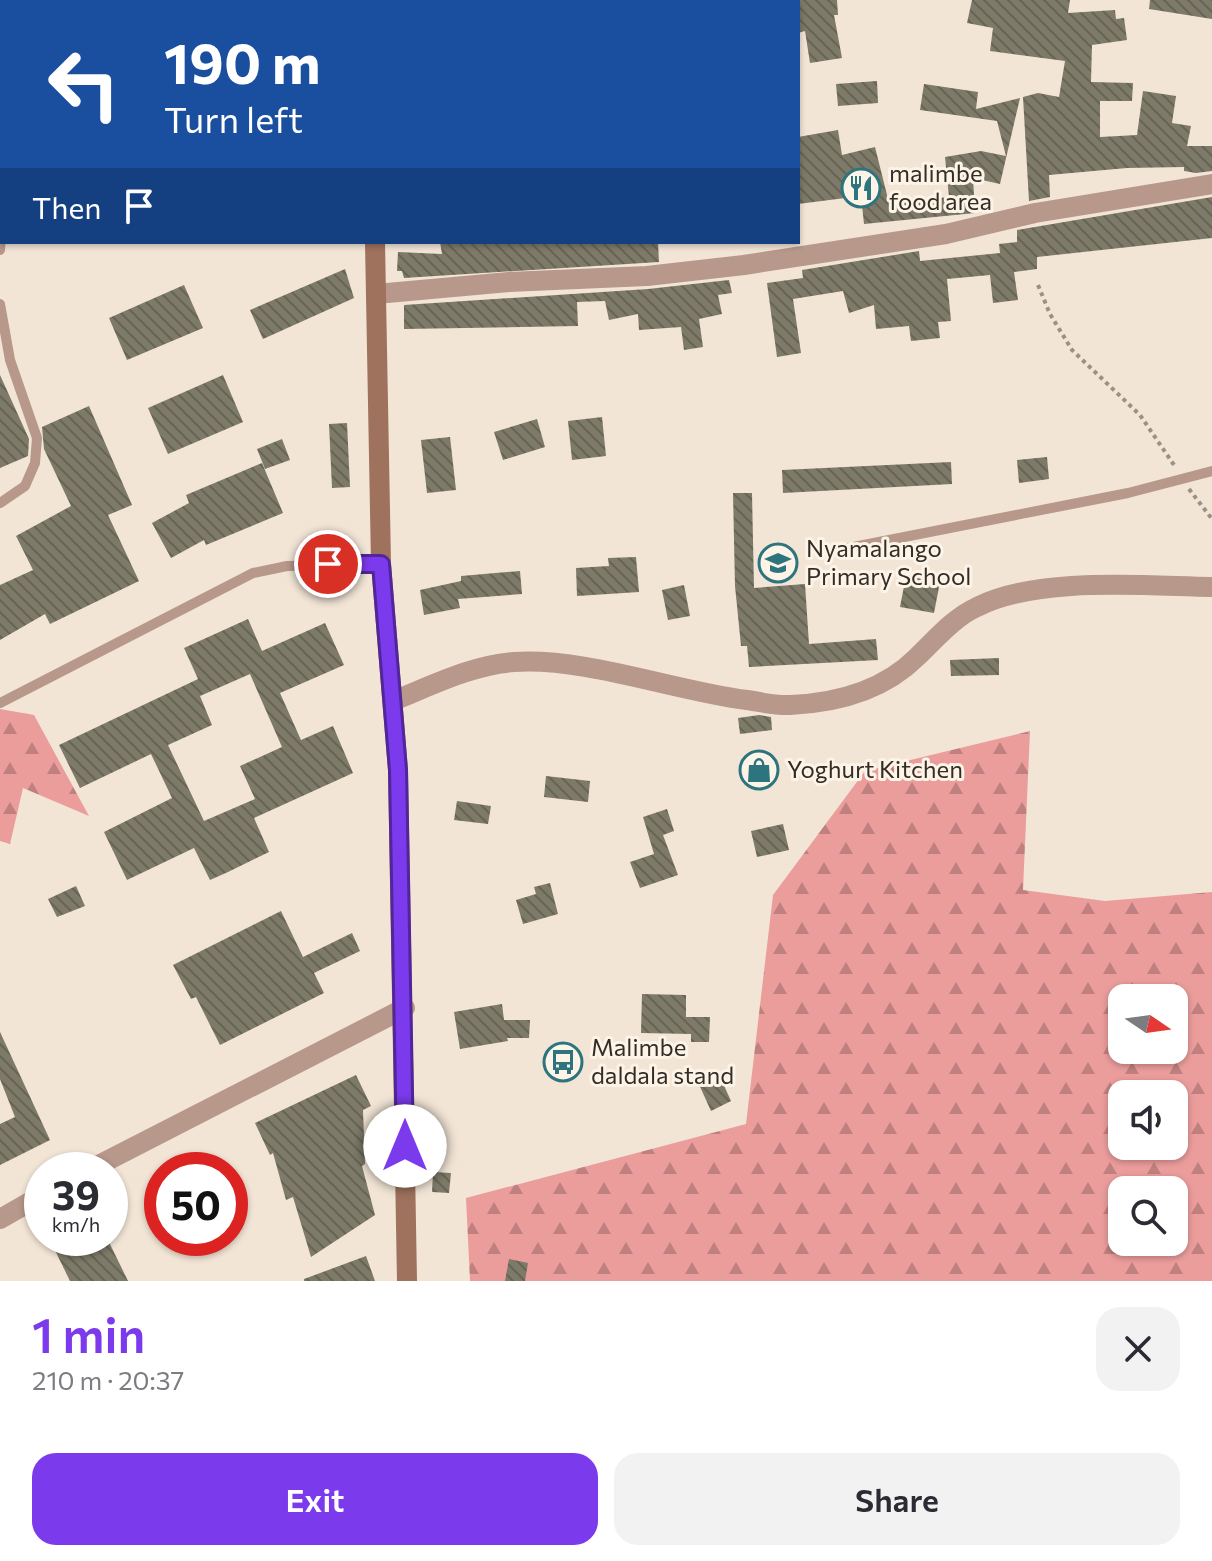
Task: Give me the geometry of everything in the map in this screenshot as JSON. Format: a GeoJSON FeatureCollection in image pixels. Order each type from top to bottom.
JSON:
{"type":"FeatureCollection","features":[{"type":"Feature","properties":{"kind":"main road"},"geometry":{"type":"LineString","coordinates":[[375,244],[381,564],[393,701],[405,1008],[407,1281]]}},
{"type":"Feature","properties":{"kind":"street"},"geometry":{"type":"LineString","coordinates":[[376,294],[509,282],[647,276],[744,265],[946,234],[1035,213],[1212,184]]}},
{"type":"Feature","properties":{"kind":"street"},"geometry":{"type":"LineString","coordinates":[[393,701],[455,676],[513,662],[597,671],[723,697],[787,706],[839,699],[885,684],[915,660],[949,625],[978,606],[1011,595],[1109,585],[1212,587]]}},
{"type":"Feature","properties":{"kind":"street"},"geometry":{"type":"LineString","coordinates":[[124,1152],[405,1008]]}},
{"type":"Feature","properties":{"kind":"street"},"geometry":{"type":"LineString","coordinates":[[0,1219],[24,1205]]}},
{"type":"Feature","properties":{"kind":"lane"},"geometry":{"type":"LineString","coordinates":[[0,304],[10,360],[37,438],[35,463],[25,486],[0,503]]}},
{"type":"Feature","properties":{"kind":"lane"},"geometry":{"type":"LineString","coordinates":[[833,551],[1184,481],[1212,471]]}},
{"type":"Feature","properties":{"kind":"lane"},"geometry":{"type":"LineString","coordinates":[[0,703],[253,573],[287,566],[381,564]]}},
{"type":"Feature","properties":{"kind":"path"},"geometry":{"type":"LineString","coordinates":[[1038,285],[1050,314],[1072,350],[1140,415],[1212,519]]}},
{"type":"Feature","properties":{"kind":"green space"},"geometry":{"type":"Polygon","coordinates":[[[0,709],[34,715],[89,816],[23,788],[10,844],[0,841],[0,709]]]}},
{"type":"Feature","properties":{"kind":"green space"},"geometry":{"type":"Polygon","coordinates":[[[1030,731],[1023,890],[1105,901],[1212,892],[1212,1281],[470,1281],[466,1198],[746,1124],[773,895],[865,771],[1030,731]]]}},
{"type":"Feature","properties":{"kind":"building"},"geometry":{"type":"Polygon","coordinates":[[[800,0],[837,0],[838,15],[834,15],[842,58],[810,63],[805,31],[800,32],[800,0]]]}},
{"type":"Feature","properties":{"kind":"building"},"geometry":{"type":"Polygon","coordinates":[[[972,0],[1070,0],[1068,13],[1115,10],[1116,19],[1124,18],[1127,40],[1092,45],[1091,82],[1133,83],[1132,101],[1100,101],[1100,137],[1137,135],[1143,91],[1176,96],[1172,123],[1191,126],[1187,146],[1212,146],[1212,171],[1196,173],[1184,171],[1184,167],[1127,168],[1049,175],[1050,197],[1029,201],[1023,97],[1038,93],[1059,97],[1065,61],[990,51],[993,28],[967,23],[972,0]]]}},
{"type":"Feature","properties":{"kind":"building"},"geometry":{"type":"Polygon","coordinates":[[[1150,0],[1212,0],[1212,19],[1149,9],[1150,0]]]}},
{"type":"Feature","properties":{"kind":"building"},"geometry":{"type":"Polygon","coordinates":[[[877,81],[878,103],[838,106],[836,84],[877,81]]]}},
{"type":"Feature","properties":{"kind":"building"},"geometry":{"type":"Polygon","coordinates":[[[924,84],[978,92],[976,109],[1020,98],[1000,184],[973,178],[975,213],[864,224],[861,196],[800,204],[800,137],[838,130],[842,155],[875,147],[889,203],[949,197],[945,157],[981,151],[1006,156],[997,121],[920,110],[924,84]]]}},
{"type":"Feature","properties":{"kind":"building"},"geometry":{"type":"Polygon","coordinates":[[[1212,197],[1212,238],[1037,257],[1037,269],[1014,272],[1018,300],[993,303],[990,275],[947,279],[951,321],[938,322],[940,338],[911,341],[909,326],[876,329],[874,305],[849,313],[843,291],[793,299],[801,353],[777,357],[767,283],[803,278],[802,270],[919,251],[920,261],[1000,253],[999,244],[1017,242],[1017,230],[1212,197]]]}},
{"type":"Feature","properties":{"kind":"building"},"geometry":{"type":"Polygon","coordinates":[[[440,244],[658,244],[659,262],[404,278],[402,271],[397,271],[398,252],[442,254],[440,244]]]}},
{"type":"Feature","properties":{"kind":"building"},"geometry":{"type":"Polygon","coordinates":[[[345,269],[354,298],[263,339],[250,310],[345,269]]]}},
{"type":"Feature","properties":{"kind":"building"},"geometry":{"type":"Polygon","coordinates":[[[729,280],[732,293],[718,295],[722,314],[699,319],[703,347],[684,350],[681,327],[639,330],[638,314],[609,320],[605,301],[577,302],[578,326],[404,329],[404,305],[648,289],[729,280]]]}},
{"type":"Feature","properties":{"kind":"building"},"geometry":{"type":"Polygon","coordinates":[[[184,285],[203,328],[127,360],[109,318],[184,285]]]}},
{"type":"Feature","properties":{"kind":"building"},"geometry":{"type":"Polygon","coordinates":[[[0,375],[29,439],[28,456],[0,468],[0,375]]]}},
{"type":"Feature","properties":{"kind":"building"},"geometry":{"type":"Polygon","coordinates":[[[223,375],[243,422],[168,454],[148,408],[223,375]]]}},
{"type":"Feature","properties":{"kind":"building"},"geometry":{"type":"Polygon","coordinates":[[[89,406],[132,505],[108,515],[139,581],[50,624],[45,614],[0,640],[0,585],[33,570],[16,536],[71,506],[44,449],[42,427],[89,406]]]}},
{"type":"Feature","properties":{"kind":"building"},"geometry":{"type":"Polygon","coordinates":[[[602,417],[606,456],[572,460],[568,421],[602,417]]]}},
{"type":"Feature","properties":{"kind":"building"},"geometry":{"type":"Polygon","coordinates":[[[537,419],[545,447],[503,460],[494,432],[537,419]]]}},
{"type":"Feature","properties":{"kind":"building"},"geometry":{"type":"Polygon","coordinates":[[[347,423],[350,487],[332,488],[329,424],[347,423]]]}},
{"type":"Feature","properties":{"kind":"building"},"geometry":{"type":"Polygon","coordinates":[[[450,437],[456,490],[427,493],[421,440],[450,437]]]}},
{"type":"Feature","properties":{"kind":"building"},"geometry":{"type":"Polygon","coordinates":[[[282,439],[290,460],[265,469],[257,449],[282,439]]]}},
{"type":"Feature","properties":{"kind":"building"},"geometry":{"type":"Polygon","coordinates":[[[1047,457],[1049,479],[1019,483],[1017,460],[1047,457]]]}},
{"type":"Feature","properties":{"kind":"building"},"geometry":{"type":"Polygon","coordinates":[[[951,462],[952,484],[783,493],[782,470],[951,462]]]}},
{"type":"Feature","properties":{"kind":"building"},"geometry":{"type":"Polygon","coordinates":[[[262,463],[283,513],[206,545],[204,540],[171,558],[152,523],[189,503],[186,495],[262,463]]]}},
{"type":"Feature","properties":{"kind":"building"},"geometry":{"type":"Polygon","coordinates":[[[733,493],[752,493],[754,588],[805,584],[809,644],[876,639],[878,660],[749,667],[747,646],[741,646],[735,586],[733,493]]]}},
{"type":"Feature","properties":{"kind":"building"},"geometry":{"type":"Polygon","coordinates":[[[636,557],[639,592],[577,596],[576,568],[609,566],[608,558],[636,557]]]}},
{"type":"Feature","properties":{"kind":"building"},"geometry":{"type":"Polygon","coordinates":[[[520,571],[522,594],[458,599],[460,608],[424,615],[420,590],[461,581],[461,576],[520,571]]]}},
{"type":"Feature","properties":{"kind":"building"},"geometry":{"type":"Polygon","coordinates":[[[906,576],[940,582],[934,613],[900,607],[906,576]]]}},
{"type":"Feature","properties":{"kind":"building"},"geometry":{"type":"Polygon","coordinates":[[[684,585],[690,616],[668,620],[662,590],[684,585]]]}},
{"type":"Feature","properties":{"kind":"building"},"geometry":{"type":"Polygon","coordinates":[[[248,619],[262,651],[325,623],[344,665],[280,693],[301,740],[333,726],[353,773],[254,818],[269,852],[228,872],[210,880],[194,848],[127,880],[104,832],[172,798],[151,754],[80,788],[59,745],[198,679],[184,648],[248,619]],[[250,674],[200,696],[212,725],[168,745],[204,821],[255,799],[240,766],[282,747],[250,674]]]}},
{"type":"Feature","properties":{"kind":"building"},"geometry":{"type":"Polygon","coordinates":[[[999,658],[999,675],[951,676],[950,660],[999,658]]]}},
{"type":"Feature","properties":{"kind":"building"},"geometry":{"type":"Polygon","coordinates":[[[771,717],[772,730],[740,734],[738,718],[771,717]]]}},
{"type":"Feature","properties":{"kind":"building"},"geometry":{"type":"Polygon","coordinates":[[[546,776],[590,781],[588,802],[544,797],[546,776]]]}},
{"type":"Feature","properties":{"kind":"building"},"geometry":{"type":"Polygon","coordinates":[[[457,801],[491,806],[488,824],[454,820],[457,801]]]}},
{"type":"Feature","properties":{"kind":"building"},"geometry":{"type":"Polygon","coordinates":[[[667,809],[674,831],[663,835],[678,875],[640,888],[630,862],[654,854],[643,817],[667,809]]]}},
{"type":"Feature","properties":{"kind":"building"},"geometry":{"type":"Polygon","coordinates":[[[783,824],[789,850],[757,857],[751,831],[783,824]]]}},
{"type":"Feature","properties":{"kind":"building"},"geometry":{"type":"Polygon","coordinates":[[[550,883],[558,914],[523,924],[516,900],[536,894],[534,887],[550,883]]]}},
{"type":"Feature","properties":{"kind":"building"},"geometry":{"type":"Polygon","coordinates":[[[76,886],[85,906],[57,917],[48,899],[76,886]]]}},
{"type":"Feature","properties":{"kind":"building"},"geometry":{"type":"Polygon","coordinates":[[[281,911],[303,957],[352,933],[360,951],[314,973],[324,993],[220,1045],[196,997],[191,999],[173,965],[281,911]]]}},
{"type":"Feature","properties":{"kind":"building"},"geometry":{"type":"Polygon","coordinates":[[[642,994],[686,995],[686,1017],[710,1017],[709,1042],[691,1042],[691,1034],[641,1033],[642,994]]]}},
{"type":"Feature","properties":{"kind":"building"},"geometry":{"type":"Polygon","coordinates":[[[502,1004],[504,1020],[530,1020],[529,1038],[507,1038],[508,1041],[460,1049],[454,1012],[502,1004]]]}},
{"type":"Feature","properties":{"kind":"building"},"geometry":{"type":"Polygon","coordinates":[[[0,1032],[50,1140],[0,1165],[0,1124],[15,1117],[0,1079],[0,1032]]]}},
{"type":"Feature","properties":{"kind":"building"},"geometry":{"type":"Polygon","coordinates":[[[717,1070],[731,1101],[711,1111],[697,1080],[717,1070]]]}},
{"type":"Feature","properties":{"kind":"building"},"geometry":{"type":"Polygon","coordinates":[[[356,1075],[371,1106],[363,1110],[365,1164],[362,1166],[375,1215],[311,1257],[293,1197],[286,1200],[273,1153],[270,1155],[255,1123],[356,1075]]]}},
{"type":"Feature","properties":{"kind":"building"},"geometry":{"type":"Polygon","coordinates":[[[433,1172],[451,1173],[449,1193],[432,1192],[433,1172]]]}},
{"type":"Feature","properties":{"kind":"building"},"geometry":{"type":"Polygon","coordinates":[[[58,1256],[116,1256],[128,1281],[70,1281],[58,1256]]]}},
{"type":"Feature","properties":{"kind":"building"},"geometry":{"type":"Polygon","coordinates":[[[366,1256],[375,1281],[304,1281],[304,1279],[366,1256]]]}},
{"type":"Feature","properties":{"kind":"building"},"geometry":{"type":"Polygon","coordinates":[[[509,1259],[528,1263],[525,1281],[505,1281],[509,1259]]]}},
{"type":"Feature","properties":{"kind":"place","name":"malimbe food area"},"geometry":{"type":"Point","coordinates":[861,188]}},
{"type":"Feature","properties":{"kind":"place","name":"Nyamalango Primary School"},"geometry":{"type":"Point","coordinates":[778,563]}},
{"type":"Feature","properties":{"kind":"place","name":"Yoghurt Kitchen"},"geometry":{"type":"Point","coordinates":[759,770]}},
{"type":"Feature","properties":{"kind":"place","name":"Malimbe daldala stand"},"geometry":{"type":"Point","coordinates":[563,1062]}},
{"type":"Feature","properties":{"kind":"route"},"geometry":{"type":"LineString","coordinates":[[328,564],[381,564],[398,770],[405,1008],[405,1146]]}}]}
